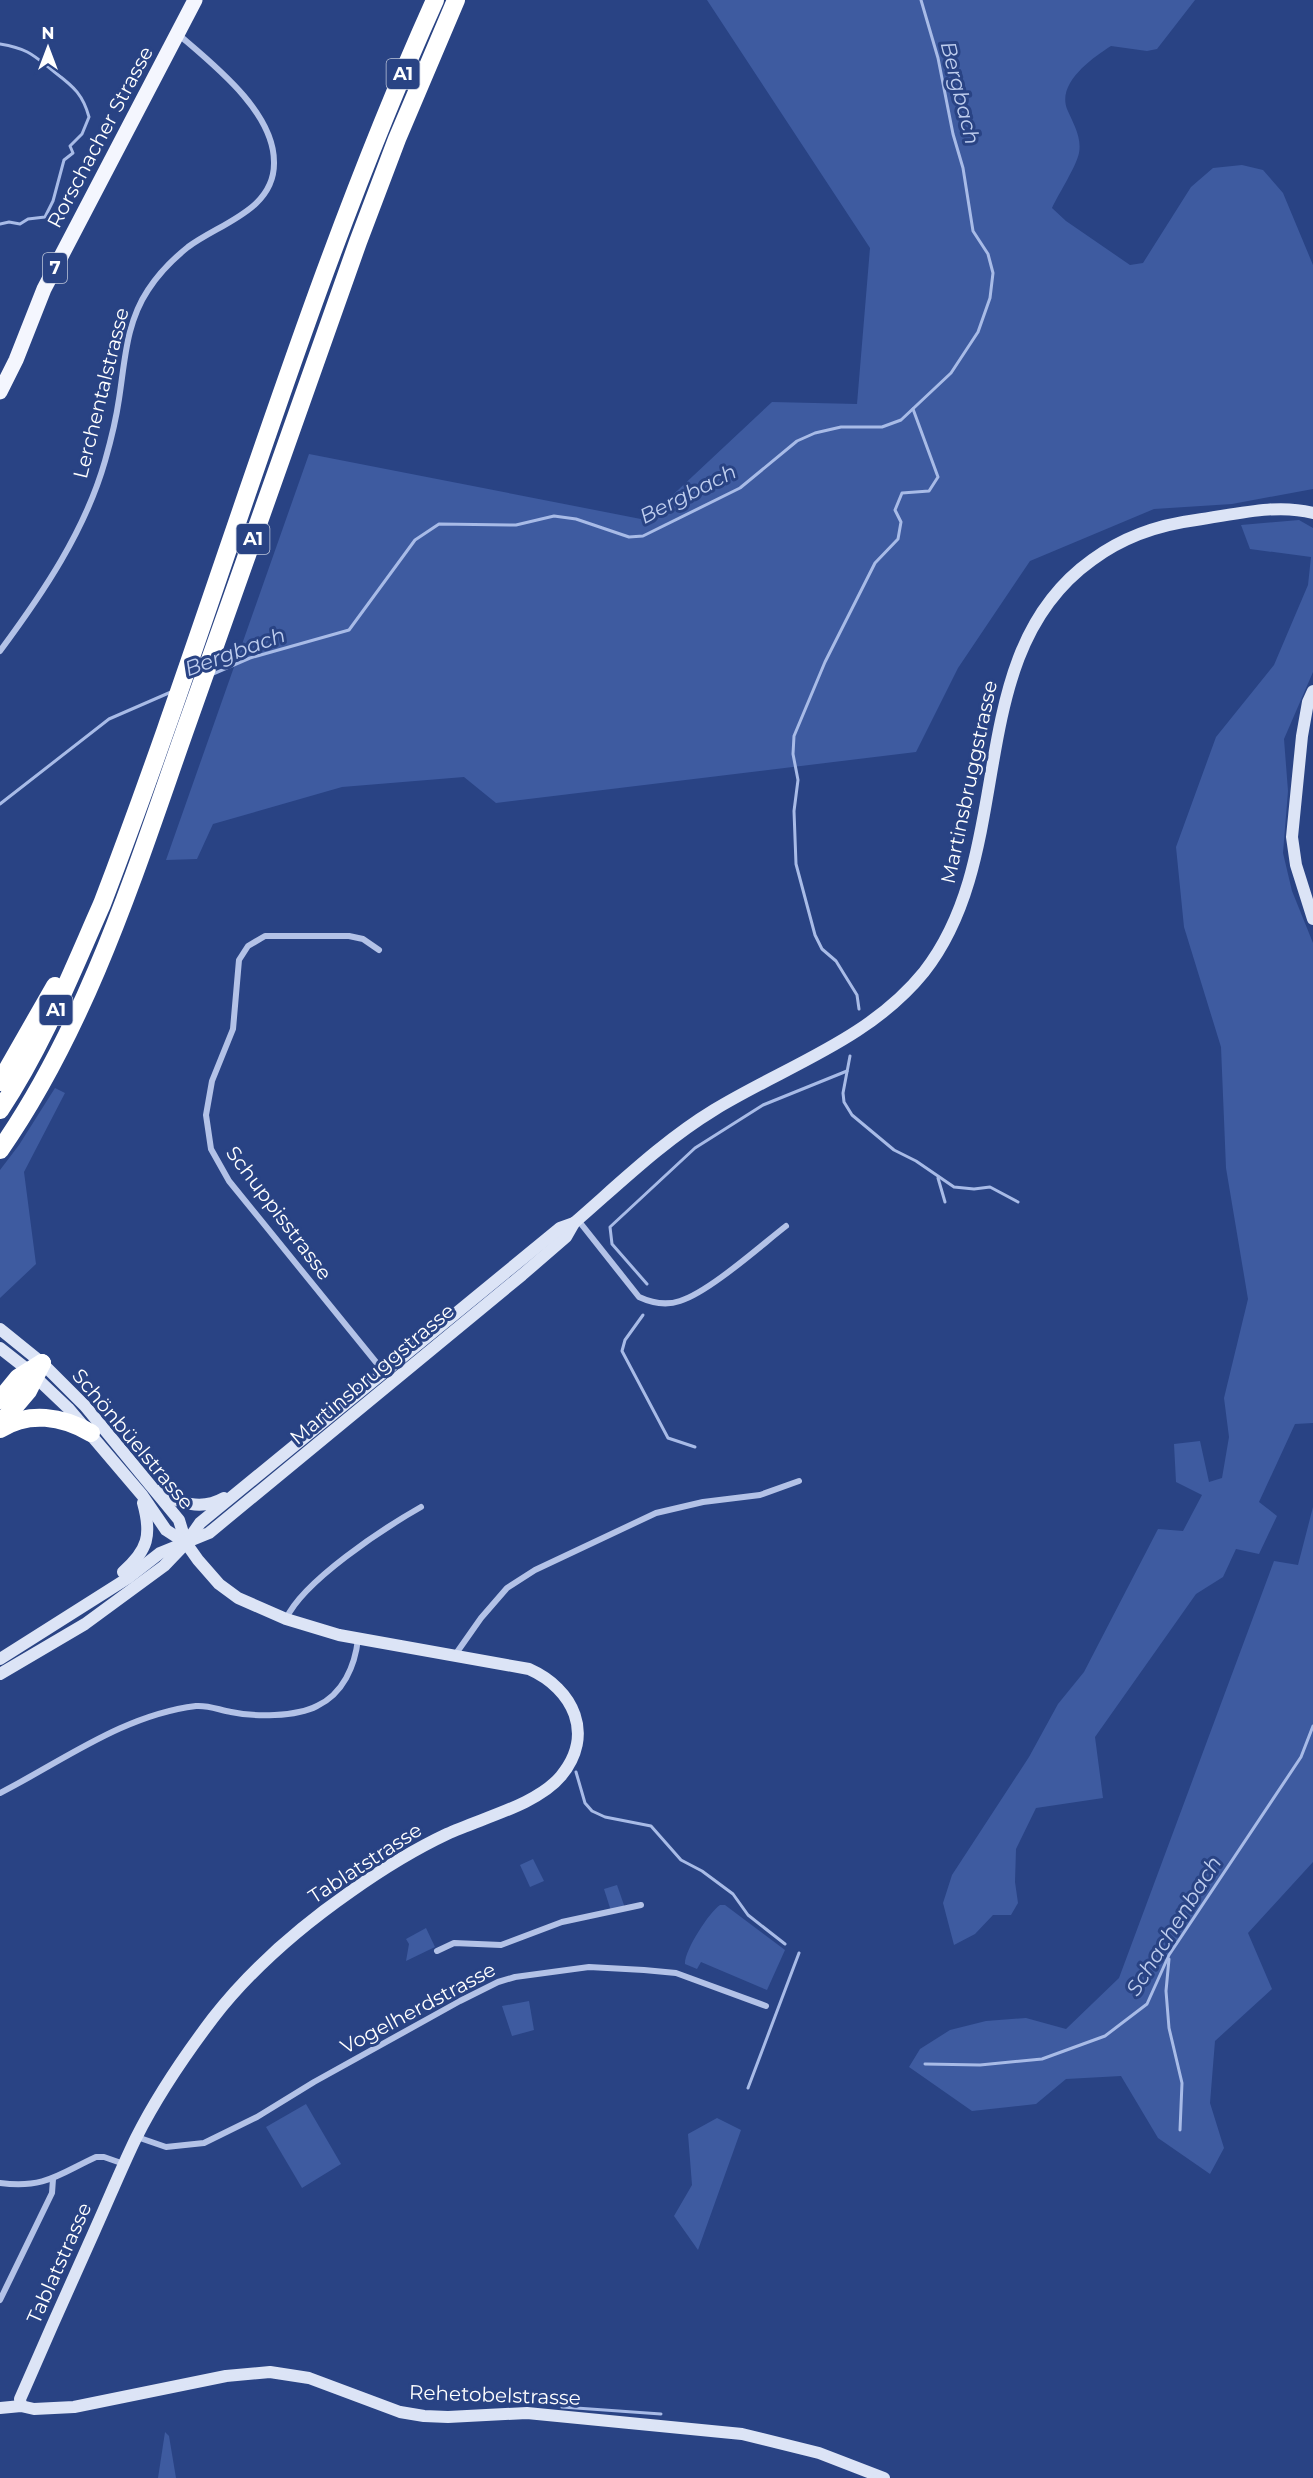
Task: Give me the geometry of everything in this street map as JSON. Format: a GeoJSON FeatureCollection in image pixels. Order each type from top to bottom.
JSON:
{"type":"FeatureCollection","features":[{"type":"Feature","properties":{"kind":"highway","name":"A1"},"geometry":{"type":"LineString","coordinates":[[0,1110],[44,1035],[102,904],[296,357],[373,148],[435,0]]}},
{"type":"Feature","properties":{"kind":"highway","name":"A1"},"geometry":{"type":"LineString","coordinates":[[0,1150],[49,1072],[108,939],[162,795],[358,242],[397,139],[456,0]]}},
{"type":"Feature","properties":{"kind":"highway","name":"A1"},"geometry":{"type":"LineString","coordinates":[[0,1082],[102,904]]}},
{"type":"Feature","properties":{"kind":"highway"},"geometry":{"type":"LineString","coordinates":[[0,1400],[18,1378],[36,1370]]}},
{"type":"Feature","properties":{"kind":"highway"},"geometry":{"type":"LineString","coordinates":[[0,1424],[22,1401],[36,1370]]}},
{"type":"Feature","properties":{"kind":"highway"},"geometry":{"type":"LineString","coordinates":[[0,1429],[26,1418],[45,1417],[70,1423],[91,1433]]}},
{"type":"Feature","properties":{"kind":"main road","name":"Rorschacher Strasse"},"geometry":{"type":"LineString","coordinates":[[0,392],[16,360],[44,289],[195,0]]}},
{"type":"Feature","properties":{"kind":"street","name":"Lerchentalstrasse"},"geometry":{"type":"LineString","coordinates":[[0,651],[29,612],[67,551],[93,494],[115,421],[126,346],[137,309],[146,293],[163,270],[189,247],[255,206],[266,193],[273,177],[274,161],[262,120],[234,87],[178,34]]}},
{"type":"Feature","properties":{"kind":"street","name":"Martinsbruggstrasse"},"geometry":{"type":"LineString","coordinates":[[0,1674],[85,1624],[168,1563],[200,1523],[388,1376],[417,1362],[566,1237],[576,1221],[700,1119],[828,1050],[890,1008],[924,972],[948,934],[960,909],[973,870],[1005,709],[1019,654],[1042,610],[1058,589],[1081,568],[1102,553],[1147,530],[1176,522],[1287,509],[1313,513]]}},
{"type":"Feature","properties":{"kind":"street"},"geometry":{"type":"LineString","coordinates":[[1313,691],[1308,702],[1302,736],[1292,837],[1296,865],[1313,919]]}},
{"type":"Feature","properties":{"kind":"street","name":"Schuppisstrasse"},"geometry":{"type":"LineString","coordinates":[[380,950],[363,939],[349,936],[265,936],[248,946],[239,960],[233,1029],[212,1081],[206,1115],[211,1149],[229,1181],[388,1376]]}},
{"type":"Feature","properties":{"kind":"street"},"geometry":{"type":"LineString","coordinates":[[576,1221],[639,1297],[663,1304],[678,1302],[696,1295],[786,1226]]}},
{"type":"Feature","properties":{"kind":"street","name":"Schönbüelstrasse"},"geometry":{"type":"LineString","coordinates":[[0,1329],[91,1433],[166,1530],[186,1543]]}},
{"type":"Feature","properties":{"kind":"street","name":"Schönbüelstrasse"},"geometry":{"type":"LineString","coordinates":[[0,1348],[36,1370],[85,1406],[179,1520],[186,1543]]}},
{"type":"Feature","properties":{"kind":"street","name":"Martinsbruggstrasse"},"geometry":{"type":"LineString","coordinates":[[0,1659],[128,1578],[160,1552],[209,1533],[388,1376]]}},
{"type":"Feature","properties":{"kind":"street"},"geometry":{"type":"LineString","coordinates":[[454,1656],[458,1647],[507,1588],[535,1570],[656,1513],[703,1502],[760,1495],[799,1481]]}},
{"type":"Feature","properties":{"kind":"street","name":"Martinsbruggstrasse"},"geometry":{"type":"LineString","coordinates":[[152,1487],[179,1501],[204,1505],[217,1502],[246,1486]]}},
{"type":"Feature","properties":{"kind":"street","name":"Martinsbruggstrasse"},"geometry":{"type":"LineString","coordinates":[[94,1600],[139,1558],[148,1530],[141,1496]]}},
{"type":"Feature","properties":{"kind":"street"},"geometry":{"type":"LineString","coordinates":[[286,1619],[297,1601],[316,1582],[372,1537],[421,1507]]}},
{"type":"Feature","properties":{"kind":"street","name":"Tablatstrasse"},"geometry":{"type":"LineString","coordinates":[[21,2406],[20,2398],[23,2391],[137,2137],[184,2059],[214,2017],[288,1940],[348,1894],[399,1860],[446,1834],[526,1801],[546,1790],[561,1776],[570,1762],[577,1734],[575,1716],[568,1698],[555,1684],[529,1669],[358,1639],[286,1619],[238,1598],[219,1584],[186,1543]]}},
{"type":"Feature","properties":{"kind":"street"},"geometry":{"type":"LineString","coordinates":[[0,1793],[87,1745],[154,1716],[197,1706],[216,1707],[230,1712],[248,1714],[286,1714],[319,1706],[328,1700],[344,1682],[355,1660],[358,1639]]}},
{"type":"Feature","properties":{"kind":"street"},"geometry":{"type":"LineString","coordinates":[[437,1951],[454,1943],[501,1945],[562,1922],[641,1905]]}},
{"type":"Feature","properties":{"kind":"street","name":"Vogelherdstrasse"},"geometry":{"type":"LineString","coordinates":[[137,2137],[166,2148],[204,2143],[257,2117],[314,2082],[460,2001],[498,1982],[515,1977],[589,1967],[676,1973],[766,2006]]}},
{"type":"Feature","properties":{"kind":"street"},"geometry":{"type":"LineString","coordinates":[[0,2183],[24,2184],[53,2179],[96,2157],[104,2157],[124,2164]]}},
{"type":"Feature","properties":{"kind":"street"},"geometry":{"type":"LineString","coordinates":[[0,2300],[52,2193],[53,2179]]}},
{"type":"Feature","properties":{"kind":"street","name":"Rehetobelstrasse"},"geometry":{"type":"LineString","coordinates":[[0,2408],[75,2407],[226,2376],[270,2372],[309,2379],[400,2412],[424,2416],[527,2413],[752,2436],[819,2453],[884,2478]]}},
{"type":"Feature","properties":{"kind":"shaded area"},"geometry":{"type":"Polygon","coordinates":[[[707,0],[1195,0],[1157,49],[1147,51],[1111,46],[1078,72],[1067,90],[1065,99],[1078,136],[1079,153],[1052,208],[1066,221],[1130,265],[1143,263],[1191,187],[1213,168],[1242,165],[1263,170],[1283,193],[1313,265],[1313,489],[1232,504],[1154,509],[1030,561],[958,668],[916,752],[496,803],[464,777],[342,787],[213,824],[197,859],[166,860],[309,454],[646,520],[772,402],[857,404],[870,248],[707,0]]]}},
{"type":"Feature","properties":{"kind":"shaded area"},"geometry":{"type":"Polygon","coordinates":[[[1299,520],[1313,528],[1313,672],[1284,739],[1288,791],[1283,853],[1292,891],[1313,943],[1313,1423],[1295,1424],[1259,1502],[1277,1516],[1259,1554],[1236,1549],[1223,1577],[1196,1594],[1095,1737],[1103,1798],[1036,1808],[1016,1849],[1015,1882],[1018,1903],[1011,1915],[993,1915],[975,1934],[954,1945],[943,1903],[952,1875],[1029,1757],[1058,1704],[1084,1672],[1158,1529],[1183,1531],[1202,1495],[1176,1482],[1174,1444],[1200,1441],[1209,1482],[1222,1478],[1229,1437],[1224,1398],[1248,1299],[1226,1168],[1221,1047],[1184,927],[1176,847],[1216,737],[1274,665],[1308,585],[1311,557],[1250,549],[1241,525],[1299,520]]]}},
{"type":"Feature","properties":{"kind":"shaded area"},"geometry":{"type":"Polygon","coordinates":[[[55,1088],[65,1093],[24,1172],[36,1264],[0,1298],[0,1170],[19,1145],[55,1088]]]}},
{"type":"Feature","properties":{"kind":"shaded area"},"geometry":{"type":"Polygon","coordinates":[[[1313,1507],[1313,1862],[1248,1933],[1272,1989],[1215,2041],[1210,2103],[1224,2148],[1210,2174],[1158,2138],[1121,2076],[1066,2079],[1036,2104],[972,2111],[909,2067],[920,2049],[950,2030],[986,2021],[1026,2018],[1066,2029],[1119,1978],[1274,1561],[1298,1565],[1313,1507]]]}},
{"type":"Feature","properties":{"kind":"shaded area"},"geometry":{"type":"Polygon","coordinates":[[[533,1859],[544,1881],[530,1887],[520,1865],[533,1859]]]}},
{"type":"Feature","properties":{"kind":"shaded area"},"geometry":{"type":"Polygon","coordinates":[[[617,1885],[625,1908],[611,1911],[604,1889],[617,1885]]]}},
{"type":"Feature","properties":{"kind":"shaded area"},"geometry":{"type":"Polygon","coordinates":[[[720,1905],[725,1905],[785,1950],[767,1990],[701,1962],[697,1969],[685,1964],[698,1932],[720,1905]]]}},
{"type":"Feature","properties":{"kind":"shaded area"},"geometry":{"type":"Polygon","coordinates":[[[426,1928],[435,1947],[406,1961],[409,1944],[406,1939],[426,1928]]]}},
{"type":"Feature","properties":{"kind":"shaded area"},"geometry":{"type":"Polygon","coordinates":[[[529,2001],[534,2030],[512,2036],[502,2006],[529,2001]]]}},
{"type":"Feature","properties":{"kind":"shaded area"},"geometry":{"type":"Polygon","coordinates":[[[306,2104],[341,2164],[302,2188],[266,2127],[306,2104]]]}},
{"type":"Feature","properties":{"kind":"shaded area"},"geometry":{"type":"Polygon","coordinates":[[[717,2118],[741,2130],[698,2250],[674,2216],[692,2185],[688,2134],[717,2118]]]}},
{"type":"Feature","properties":{"kind":"shaded area"},"geometry":{"type":"Polygon","coordinates":[[[165,2432],[169,2436],[176,2478],[158,2478],[165,2432]]]}},
{"type":"Feature","properties":{"kind":"waterway","name":"Bergbach"},"geometry":{"type":"LineString","coordinates":[[213,674],[250,658],[349,630],[415,540],[439,524],[516,525],[554,516],[576,519],[629,537],[643,536],[740,488],[797,441],[815,433],[841,427],[882,427],[901,420],[951,373],[978,332],[990,298],[993,273],[988,254],[973,231],[963,168],[953,134],[938,58],[921,0]]}},
{"type":"Feature","properties":{"kind":"waterway"},"geometry":{"type":"LineString","coordinates":[[0,44],[31,54],[63,79],[81,97],[89,117],[82,134],[70,146],[73,153],[64,160],[53,201],[45,217],[28,219],[20,224],[9,222],[0,224]]}},
{"type":"Feature","properties":{"kind":"waterway"},"geometry":{"type":"LineString","coordinates":[[859,1009],[857,995],[836,961],[822,949],[815,935],[796,864],[794,811],[798,780],[793,754],[794,736],[825,662],[875,563],[898,539],[901,522],[895,510],[902,493],[929,491],[938,477],[913,409]]}},
{"type":"Feature","properties":{"kind":"waterway","name":"Bergbach"},"geometry":{"type":"LineString","coordinates":[[0,804],[109,719],[171,692]]}},
{"type":"Feature","properties":{"kind":"waterway"},"geometry":{"type":"LineString","coordinates":[[850,1056],[843,1093],[844,1102],[852,1115],[894,1150],[916,1161],[954,1187],[974,1189],[990,1187],[1018,1202]]}},
{"type":"Feature","properties":{"kind":"waterway"},"geometry":{"type":"LineString","coordinates":[[647,1284],[612,1244],[610,1227],[695,1148],[763,1105],[847,1071]]}},
{"type":"Feature","properties":{"kind":"waterway"},"geometry":{"type":"LineString","coordinates":[[938,1178],[945,1202]]}},
{"type":"Feature","properties":{"kind":"waterway"},"geometry":{"type":"LineString","coordinates":[[643,1315],[625,1340],[622,1351],[668,1438],[695,1447]]}},
{"type":"Feature","properties":{"kind":"waterway","name":"Schachenbach"},"geometry":{"type":"LineString","coordinates":[[925,2064],[980,2065],[1042,2059],[1105,2036],[1147,2004],[1169,1955],[1301,1757],[1313,1726]]}},
{"type":"Feature","properties":{"kind":"waterway"},"geometry":{"type":"LineString","coordinates":[[576,1772],[585,1803],[592,1811],[605,1817],[651,1826],[681,1860],[702,1871],[733,1894],[748,1915],[785,1944]]}},
{"type":"Feature","properties":{"kind":"waterway"},"geometry":{"type":"LineString","coordinates":[[748,2088],[799,1953]]}},
{"type":"Feature","properties":{"kind":"waterway"},"geometry":{"type":"LineString","coordinates":[[1169,1959],[1166,1991],[1169,2028],[1182,2083],[1180,2130]]}},
{"type":"Feature","properties":{"kind":"waterway","name":"Schachenbach"},"geometry":{"type":"LineString","coordinates":[[562,2407],[661,2414]]}}]}
